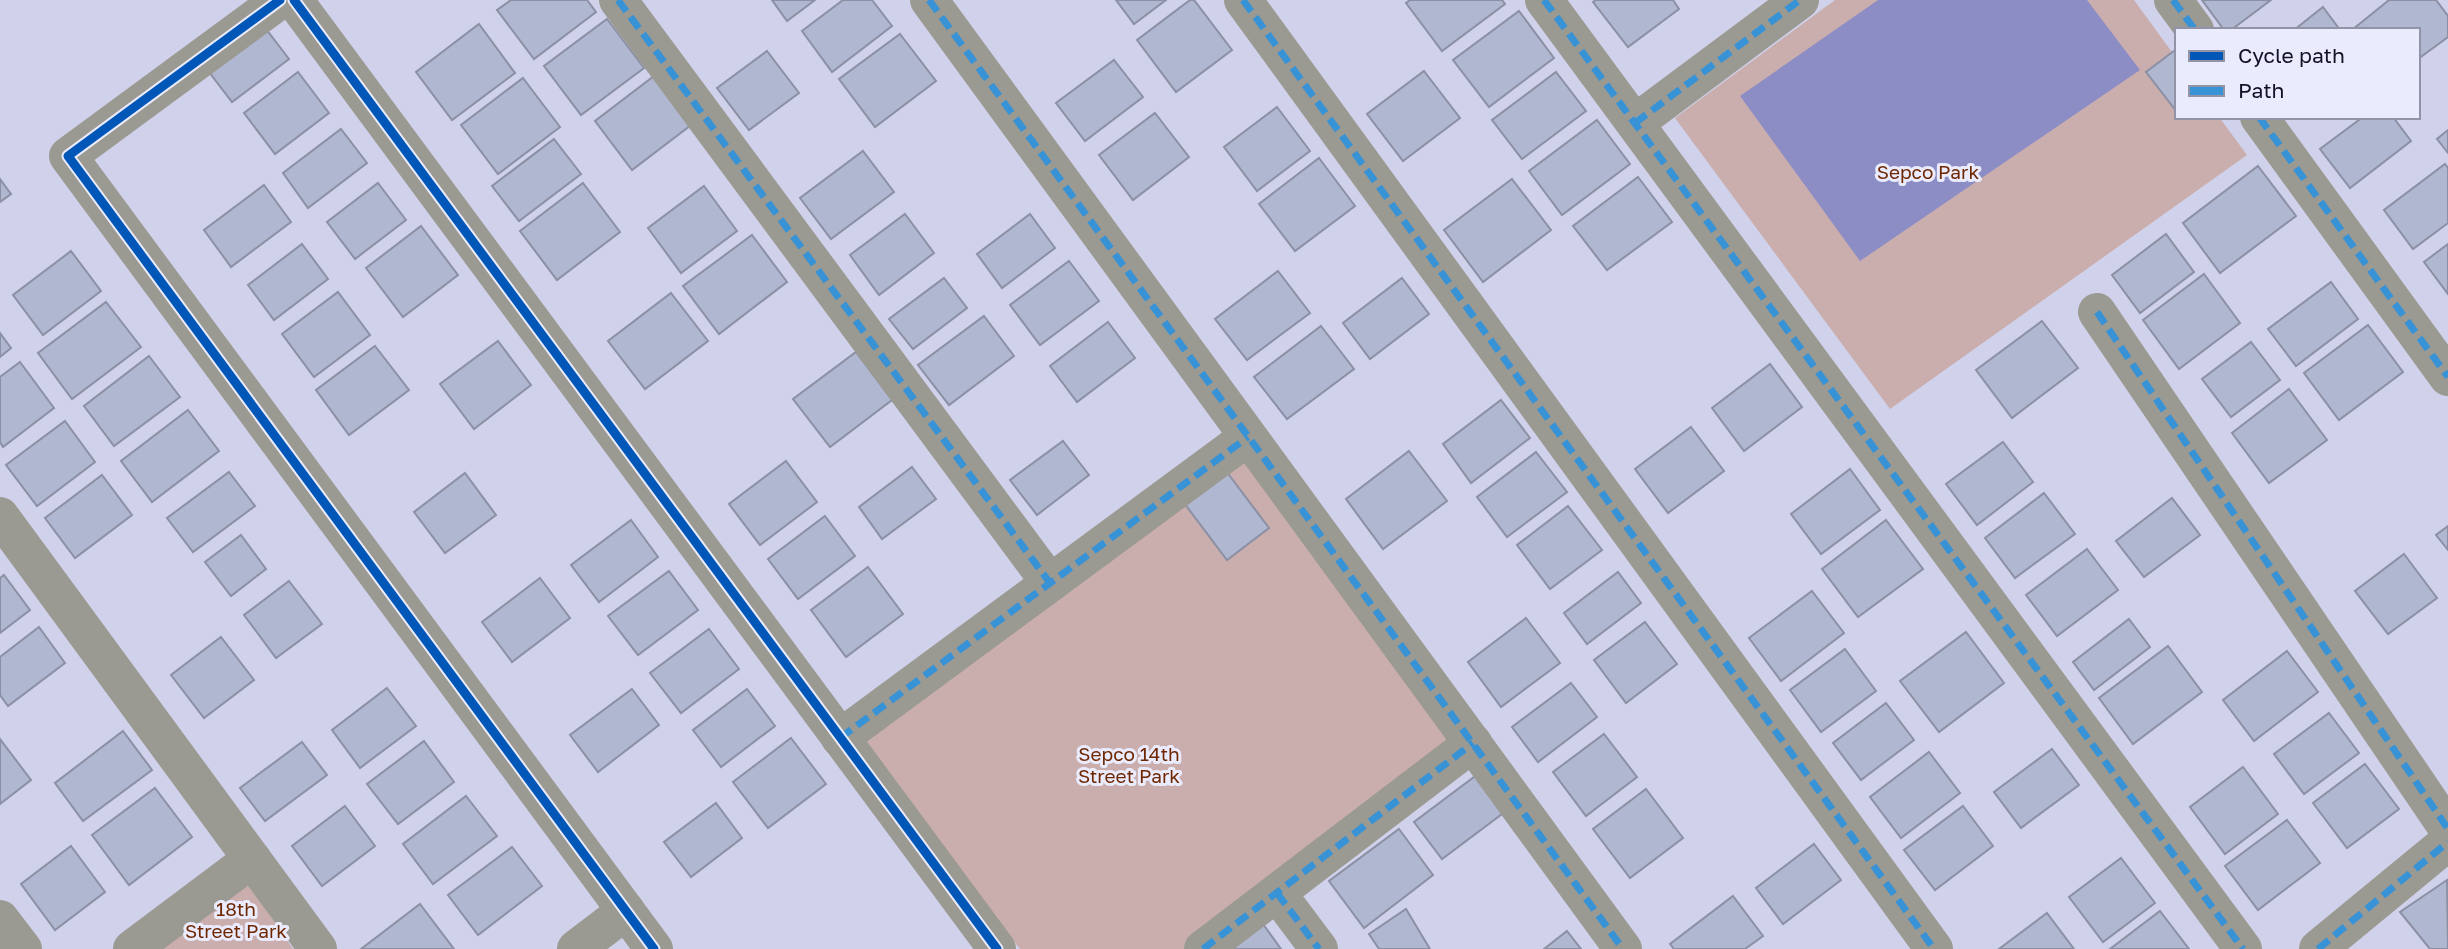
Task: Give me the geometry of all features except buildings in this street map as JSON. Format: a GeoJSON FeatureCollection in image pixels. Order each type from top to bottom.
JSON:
{"type":"FeatureCollection","features":[{"type":"Feature","properties":{"kind":"street"},"geometry":{"type":"LineString","coordinates":[[279,0],[68,156],[654,949]]}},
{"type":"Feature","properties":{"kind":"street"},"geometry":{"type":"LineString","coordinates":[[293,0],[997,949]]}},
{"type":"Feature","properties":{"kind":"street"},"geometry":{"type":"LineString","coordinates":[[618,0],[1050,583]]}},
{"type":"Feature","properties":{"kind":"street"},"geometry":{"type":"LineString","coordinates":[[929,0],[1623,949]]}},
{"type":"Feature","properties":{"kind":"street"},"geometry":{"type":"LineString","coordinates":[[1242,0],[1934,949]]}},
{"type":"Feature","properties":{"kind":"street"},"geometry":{"type":"LineString","coordinates":[[1544,0],[2243,949]]}},
{"type":"Feature","properties":{"kind":"street"},"geometry":{"type":"LineString","coordinates":[[1635,123],[1800,0]]}},
{"type":"Feature","properties":{"kind":"street"},"geometry":{"type":"LineString","coordinates":[[2174,0],[2194,28]]}},
{"type":"Feature","properties":{"kind":"street"},"geometry":{"type":"LineString","coordinates":[[2260,119],[2448,377]]}},
{"type":"Feature","properties":{"kind":"street"},"geometry":{"type":"LineString","coordinates":[[2097,312],[2448,829]]}},
{"type":"Feature","properties":{"kind":"street"},"geometry":{"type":"LineString","coordinates":[[840,738],[1248,437]]}},
{"type":"Feature","properties":{"kind":"street"},"geometry":{"type":"LineString","coordinates":[[0,516],[318,949]]}},
{"type":"Feature","properties":{"kind":"street"},"geometry":{"type":"LineString","coordinates":[[1203,949],[1473,743]]}},
{"type":"Feature","properties":{"kind":"street"},"geometry":{"type":"LineString","coordinates":[[2318,949],[2448,842]]}},
{"type":"Feature","properties":{"kind":"street"},"geometry":{"type":"LineString","coordinates":[[132,949],[252,859]]}},
{"type":"Feature","properties":{"kind":"street"},"geometry":{"type":"LineString","coordinates":[[1277,893],[1319,949]]}},
{"type":"Feature","properties":{"kind":"street"},"geometry":{"type":"LineString","coordinates":[[576,949],[626,911]]}},
{"type":"Feature","properties":{"kind":"street"},"geometry":{"type":"LineString","coordinates":[[0,919],[23,949]]}},
{"type":"Feature","properties":{"kind":"green space","name":"Sepco Park"},"geometry":{"type":"Polygon","coordinates":[[[1835,0],[2134,0],[2175,56],[2175,119],[2220,119],[2247,155],[1890,409],[1675,118],[1835,0]]]}},
{"type":"Feature","properties":{"kind":"green space","name":"Sepco 14th Street Park"},"geometry":{"type":"Polygon","coordinates":[[[1245,457],[1458,740],[1187,949],[1020,949],[859,738],[1245,457]]]}},
{"type":"Feature","properties":{"kind":"green space","name":"18th Street Park"},"geometry":{"type":"Polygon","coordinates":[[[243,876],[293,949],[150,949],[243,876]]]}},
{"type":"Feature","properties":{"kind":"water"},"geometry":{"type":"Polygon","coordinates":[[[1878,0],[2087,0],[2140,70],[1860,261],[1740,96],[1878,0]]]}},
{"type":"Feature","properties":{"kind":"marked path"},"geometry":{"type":"LineString","coordinates":[[618,0],[1050,583]]}},
{"type":"Feature","properties":{"kind":"marked path"},"geometry":{"type":"LineString","coordinates":[[929,0],[1623,949]]}},
{"type":"Feature","properties":{"kind":"marked path"},"geometry":{"type":"LineString","coordinates":[[1243,0],[1934,949]]}},
{"type":"Feature","properties":{"kind":"marked path"},"geometry":{"type":"LineString","coordinates":[[1544,0],[2243,949]]}},
{"type":"Feature","properties":{"kind":"marked path"},"geometry":{"type":"LineString","coordinates":[[1635,123],[1800,0]]}},
{"type":"Feature","properties":{"kind":"marked path"},"geometry":{"type":"LineString","coordinates":[[2173,0],[2194,28]]}},
{"type":"Feature","properties":{"kind":"marked path"},"geometry":{"type":"LineString","coordinates":[[2260,119],[2448,377]]}},
{"type":"Feature","properties":{"kind":"marked path"},"geometry":{"type":"LineString","coordinates":[[2097,312],[2448,829]]}},
{"type":"Feature","properties":{"kind":"marked path"},"geometry":{"type":"LineString","coordinates":[[840,738],[1248,437]]}},
{"type":"Feature","properties":{"kind":"marked path"},"geometry":{"type":"LineString","coordinates":[[1203,949],[1473,743]]}},
{"type":"Feature","properties":{"kind":"marked path"},"geometry":{"type":"LineString","coordinates":[[2318,949],[2448,842]]}},
{"type":"Feature","properties":{"kind":"marked path"},"geometry":{"type":"LineString","coordinates":[[1277,893],[1319,949]]}},
{"type":"Feature","properties":{"kind":"cycle path"},"geometry":{"type":"LineString","coordinates":[[280,0],[68,156],[654,949]]}},
{"type":"Feature","properties":{"kind":"cycle path"},"geometry":{"type":"LineString","coordinates":[[294,0],[997,949]]}}]}
